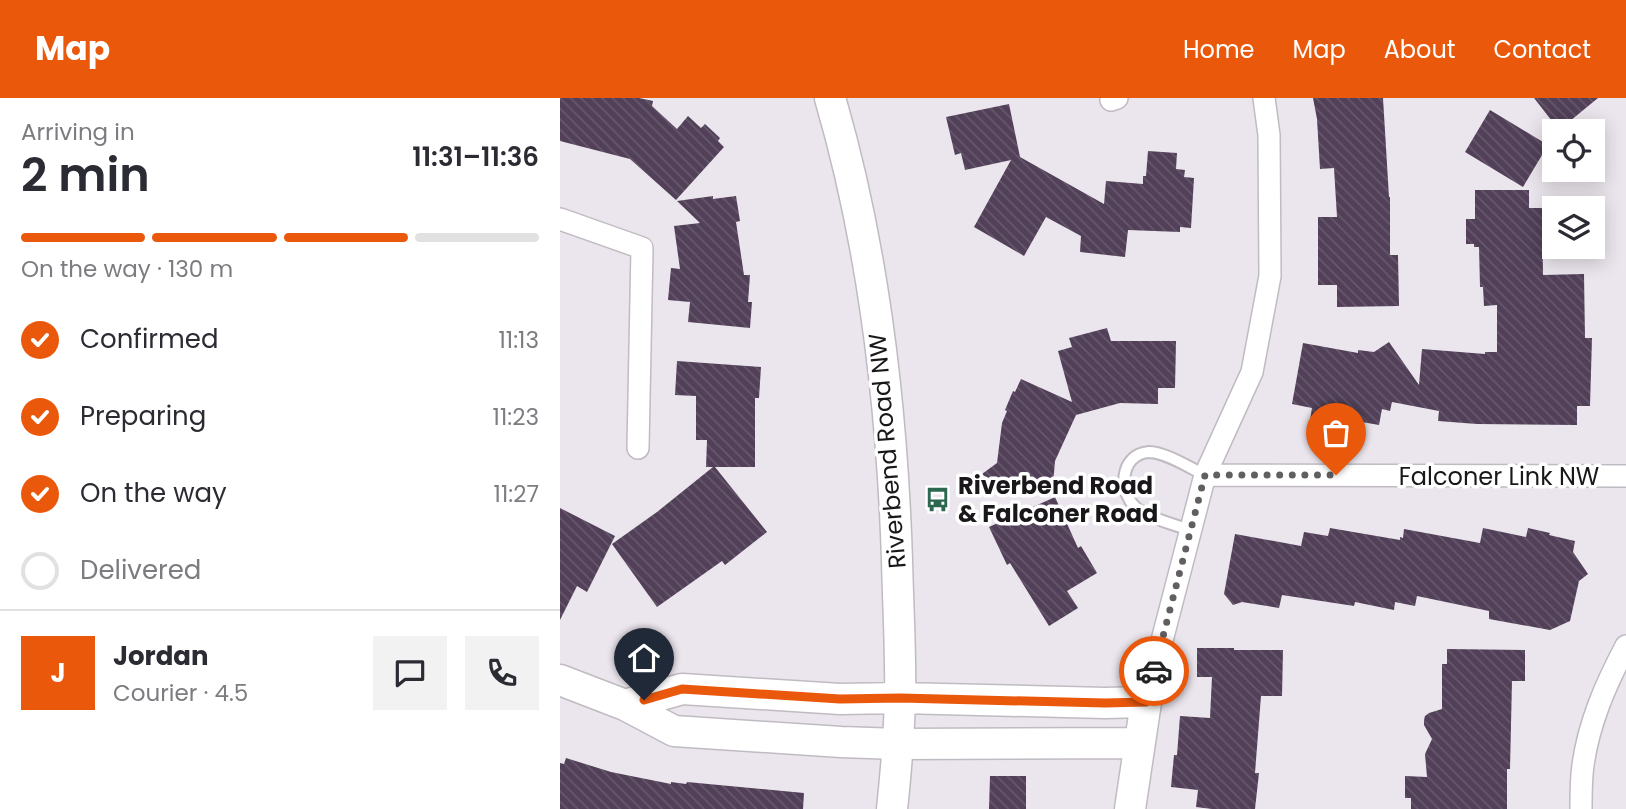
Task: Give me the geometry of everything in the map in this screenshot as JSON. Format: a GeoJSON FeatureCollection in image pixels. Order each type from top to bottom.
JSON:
{"type":"FeatureCollection","features":[{"type":"Feature","properties":{"kind":"street","name":"Riverbend Road NW"},"geometry":{"type":"LineString","coordinates":[[830,98],[853,186],[869,263],[885,374],[895,495],[900,698],[892,809]]}},
{"type":"Feature","properties":{"kind":"street"},"geometry":{"type":"LineString","coordinates":[[1130,809],[1146,702],[1205,475],[1252,372],[1270,276],[1269,135],[1264,98]]}},
{"type":"Feature","properties":{"kind":"street"},"geometry":{"type":"LineString","coordinates":[[560,219],[642,248],[638,448]]}},
{"type":"Feature","properties":{"kind":"street","name":"Falconer Link NW"},"geometry":{"type":"LineString","coordinates":[[1205,475],[1626,476]]}},
{"type":"Feature","properties":{"kind":"street"},"geometry":{"type":"LineString","coordinates":[[1581,809],[1583,766],[1589,732],[1612,673],[1626,646]]}},
{"type":"Feature","properties":{"kind":"street"},"geometry":{"type":"LineString","coordinates":[[560,680],[625,705],[674,731],[898,744],[1139,743]]}},
{"type":"Feature","properties":{"kind":"street"},"geometry":{"type":"LineString","coordinates":[[625,705],[682,689],[840,699],[1146,702]]}},
{"type":"Feature","properties":{"kind":"lane"},"geometry":{"type":"LineString","coordinates":[[1190,530],[1138,509],[1128,499],[1123,486],[1126,468],[1134,458],[1147,452],[1160,454],[1205,475]]}},
{"type":"Feature","properties":{"kind":"building"},"geometry":{"type":"Polygon","coordinates":[[[560,98],[639,98],[653,101],[652,106],[677,129],[688,116],[701,128],[705,124],[720,138],[718,141],[724,147],[676,200],[630,159],[560,141],[560,98]]]}},
{"type":"Feature","properties":{"kind":"building"},"geometry":{"type":"Polygon","coordinates":[[[1313,98],[1383,98],[1390,197],[1390,255],[1398,255],[1399,306],[1337,307],[1337,285],[1318,285],[1318,217],[1337,217],[1334,168],[1320,169],[1313,98]]]}},
{"type":"Feature","properties":{"kind":"building"},"geometry":{"type":"Polygon","coordinates":[[[1534,98],[1598,98],[1572,119],[1550,119],[1534,98]]]}},
{"type":"Feature","properties":{"kind":"building"},"geometry":{"type":"Polygon","coordinates":[[[1009,104],[1020,157],[1104,204],[1106,181],[1143,184],[1148,151],[1177,153],[1176,169],[1185,170],[1184,177],[1194,178],[1191,228],[1180,227],[1180,232],[1128,230],[1125,257],[1080,252],[1081,236],[1046,217],[1024,256],[974,227],[1011,160],[965,170],[961,153],[955,155],[946,117],[1009,104]]]}},
{"type":"Feature","properties":{"kind":"building"},"geometry":{"type":"Polygon","coordinates":[[[1490,110],[1542,141],[1542,155],[1523,187],[1465,152],[1490,110]]]}},
{"type":"Feature","properties":{"kind":"building"},"geometry":{"type":"Polygon","coordinates":[[[1475,190],[1529,190],[1529,208],[1542,208],[1543,275],[1584,274],[1585,338],[1592,338],[1590,406],[1577,406],[1577,425],[1438,421],[1439,411],[1392,402],[1390,411],[1382,409],[1379,425],[1339,418],[1338,425],[1310,420],[1312,408],[1292,404],[1303,343],[1358,353],[1358,350],[1374,352],[1389,342],[1419,385],[1422,349],[1485,354],[1497,352],[1497,305],[1484,306],[1483,287],[1480,287],[1479,247],[1466,244],[1466,219],[1475,219],[1475,190]]]}},
{"type":"Feature","properties":{"kind":"building"},"geometry":{"type":"Polygon","coordinates":[[[713,196],[713,199],[736,196],[740,221],[736,222],[744,275],[750,275],[750,328],[688,322],[690,302],[668,300],[671,268],[680,269],[674,226],[700,223],[677,201],[713,196]]]}},
{"type":"Feature","properties":{"kind":"building"},"geometry":{"type":"Polygon","coordinates":[[[1107,328],[1111,341],[1176,341],[1175,388],[1158,388],[1158,404],[1120,403],[1076,415],[1055,461],[1052,496],[994,490],[995,485],[982,474],[997,463],[1002,423],[1007,411],[1005,410],[1021,379],[1072,402],[1058,351],[1072,347],[1069,338],[1107,328]]]}},
{"type":"Feature","properties":{"kind":"building"},"geometry":{"type":"Polygon","coordinates":[[[677,361],[761,367],[759,398],[755,398],[755,467],[715,467],[767,532],[725,565],[722,561],[657,607],[612,544],[713,467],[706,467],[707,440],[696,440],[696,396],[675,395],[677,361]]]}},
{"type":"Feature","properties":{"kind":"building"},"geometry":{"type":"Polygon","coordinates":[[[1055,497],[1078,548],[1081,546],[1097,573],[1067,591],[1078,608],[1049,626],[1010,563],[1007,565],[989,527],[1055,497]]]}},
{"type":"Feature","properties":{"kind":"building"},"geometry":{"type":"Polygon","coordinates":[[[560,508],[615,536],[587,592],[577,586],[560,620],[560,508]]]}},
{"type":"Feature","properties":{"kind":"building"},"geometry":{"type":"Polygon","coordinates":[[[1330,528],[1400,540],[1400,537],[1403,538],[1404,529],[1480,543],[1483,528],[1526,537],[1528,528],[1575,541],[1573,552],[1588,574],[1579,581],[1570,621],[1550,630],[1489,619],[1489,611],[1417,596],[1415,606],[1395,602],[1394,610],[1355,602],[1354,606],[1282,595],[1279,608],[1242,602],[1233,605],[1224,594],[1235,534],[1301,546],[1304,532],[1328,536],[1330,528]]]}},
{"type":"Feature","properties":{"kind":"building"},"geometry":{"type":"Polygon","coordinates":[[[1197,648],[1283,650],[1282,696],[1261,696],[1255,809],[1196,807],[1198,790],[1171,787],[1180,716],[1210,718],[1212,677],[1197,677],[1197,648]]]}},
{"type":"Feature","properties":{"kind":"building"},"geometry":{"type":"Polygon","coordinates":[[[1447,649],[1525,650],[1525,681],[1512,681],[1507,809],[1411,809],[1411,798],[1405,798],[1405,776],[1427,777],[1425,754],[1432,739],[1424,720],[1429,713],[1442,709],[1442,664],[1447,664],[1447,649]]]}},
{"type":"Feature","properties":{"kind":"building"},"geometry":{"type":"Polygon","coordinates":[[[566,758],[611,772],[671,784],[687,782],[804,793],[803,809],[560,809],[560,763],[564,764],[566,758]]]}},
{"type":"Feature","properties":{"kind":"building"},"geometry":{"type":"Polygon","coordinates":[[[990,776],[1026,776],[1026,809],[989,809],[990,776]]]}},
{"type":"Feature","properties":{"kind":"way so far"},"geometry":{"type":"LineString","coordinates":[[1154,671],[1205,475],[1336,475]]}},
{"type":"Feature","properties":{"kind":"place","name":"Riverbend Road & Falconer Road"},"geometry":{"type":"Point","coordinates":[938,499]}},
{"type":"Feature","properties":{"kind":"route"},"geometry":{"type":"LineString","coordinates":[[644,700],[682,689],[840,699],[1146,702],[1154,671]]}}]}
